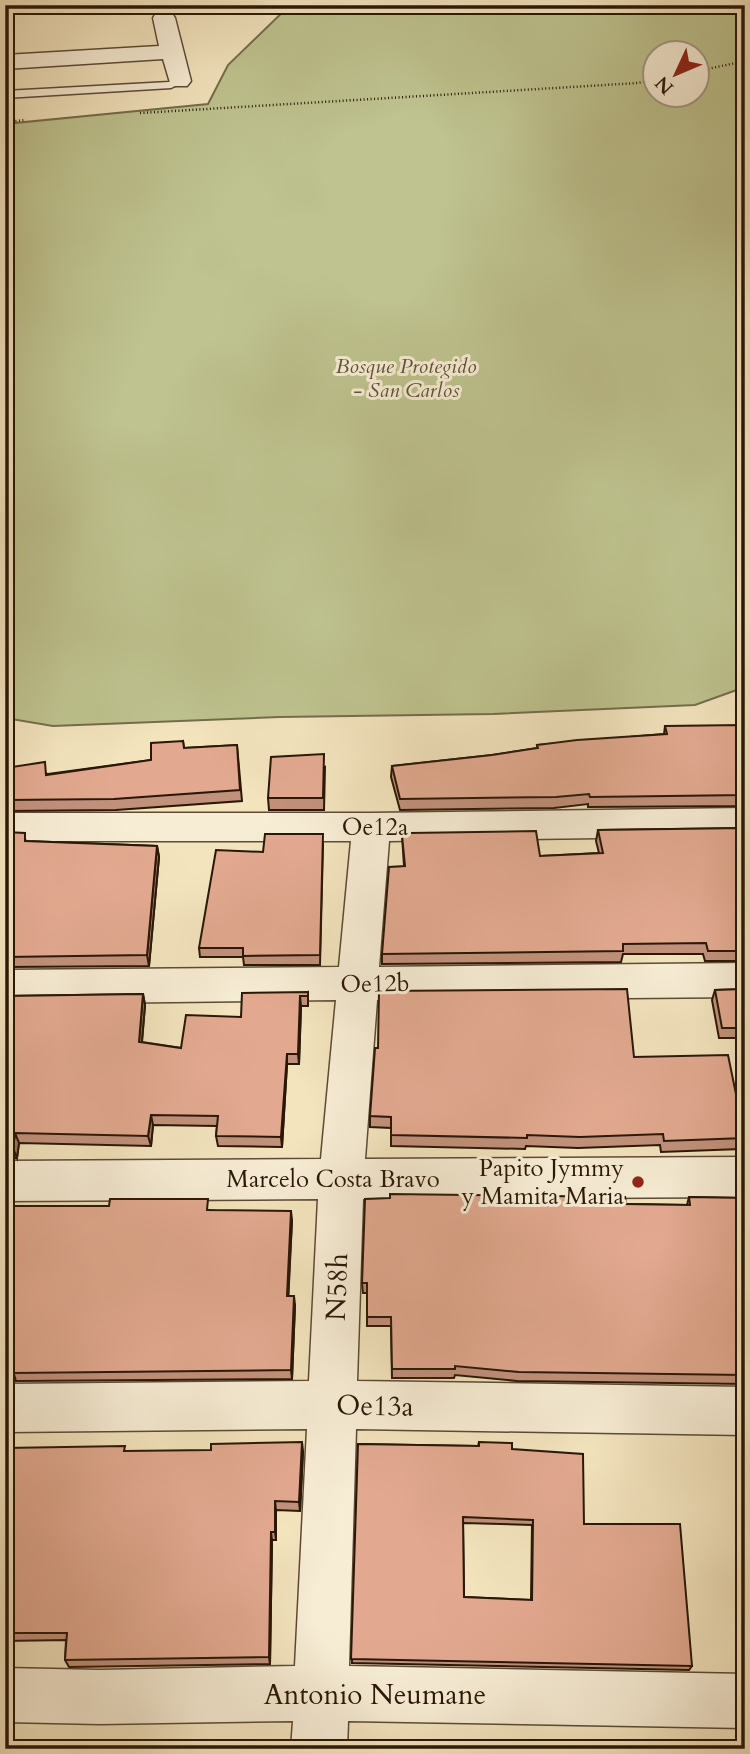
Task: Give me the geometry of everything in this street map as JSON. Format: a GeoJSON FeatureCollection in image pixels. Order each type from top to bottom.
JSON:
{"type":"FeatureCollection","features":[{"type":"Feature","properties":{"kind":"street"},"geometry":{"type":"LineString","coordinates":[[164,18],[179,81]]}},
{"type":"Feature","properties":{"kind":"street"},"geometry":{"type":"LineString","coordinates":[[5,62],[172,52]]}},
{"type":"Feature","properties":{"kind":"street","name":"Oe12a"},"geometry":{"type":"LineString","coordinates":[[5,827],[370,827],[745,822]]}},
{"type":"Feature","properties":{"kind":"street","name":"N58h"},"geometry":{"type":"LineString","coordinates":[[319,1749],[341,1180],[370,827]]}},
{"type":"Feature","properties":{"kind":"street","name":"Oe12b"},"geometry":{"type":"LineString","coordinates":[[5,987],[745,980]]}},
{"type":"Feature","properties":{"kind":"street","name":"Marcelo Costa Bravo"},"geometry":{"type":"LineString","coordinates":[[5,1181],[745,1177]]}},
{"type":"Feature","properties":{"kind":"street","name":"Oe13a"},"geometry":{"type":"LineString","coordinates":[[5,1408],[332,1405],[745,1411]]}},
{"type":"Feature","properties":{"kind":"street","name":"Antonio Neumane"},"geometry":{"type":"LineString","coordinates":[[5,1695],[100,1697],[321,1693],[745,1701]]}},
{"type":"Feature","properties":{"kind":"lane"},"geometry":{"type":"LineString","coordinates":[[5,95],[171,85],[179,81]]}},
{"type":"Feature","properties":{"kind":"path"},"geometry":{"type":"LineString","coordinates":[[712,68],[745,61]]}},
{"type":"Feature","properties":{"kind":"path"},"geometry":{"type":"LineString","coordinates":[[134,113],[442,96],[642,80]]}},
{"type":"Feature","properties":{"kind":"path"},"geometry":{"type":"LineString","coordinates":[[5,122],[30,119]]}},
{"type":"Feature","properties":{"kind":"green space","name":"Bosque Protegido - San Carlos"},"geometry":{"type":"Polygon","coordinates":[[[290,5],[745,5],[745,687],[695,705],[493,714],[280,717],[53,726],[5,718],[5,124],[208,104],[228,65],[290,5]]]}},
{"type":"Feature","properties":{"kind":"building"},"geometry":{"type":"Polygon","coordinates":[[[742,725],[745,735],[745,795],[590,797],[589,794],[556,797],[400,799],[392,766],[492,755],[577,740],[667,734],[665,726],[742,725]]]}},
{"type":"Feature","properties":{"kind":"building"},"geometry":{"type":"Polygon","coordinates":[[[183,741],[184,748],[237,745],[240,790],[114,799],[5,800],[5,768],[45,762],[46,775],[151,760],[151,743],[183,741]]]}},
{"type":"Feature","properties":{"kind":"building"},"geometry":{"type":"Polygon","coordinates":[[[324,754],[323,798],[268,798],[271,757],[324,754]]]}},
{"type":"Feature","properties":{"kind":"building"},"geometry":{"type":"Polygon","coordinates":[[[745,828],[745,951],[708,951],[706,943],[623,944],[623,951],[382,954],[389,867],[405,866],[402,835],[536,831],[540,856],[603,853],[598,830],[745,828]]]}},
{"type":"Feature","properties":{"kind":"building"},"geometry":{"type":"Polygon","coordinates":[[[5,832],[25,833],[25,841],[157,846],[147,955],[5,957],[5,832]]]}},
{"type":"Feature","properties":{"kind":"building"},"geometry":{"type":"Polygon","coordinates":[[[265,834],[323,834],[320,955],[243,956],[243,948],[199,948],[216,850],[263,852],[265,834]]]}},
{"type":"Feature","properties":{"kind":"building"},"geometry":{"type":"Polygon","coordinates":[[[627,989],[634,1057],[728,1055],[745,1138],[664,1141],[663,1134],[580,1137],[527,1135],[527,1138],[391,1135],[391,1117],[370,1116],[375,1048],[378,1048],[379,991],[627,989]]]}},
{"type":"Feature","properties":{"kind":"building"},"geometry":{"type":"Polygon","coordinates":[[[745,989],[745,1028],[722,1028],[715,990],[745,989]]]}},
{"type":"Feature","properties":{"kind":"building"},"geometry":{"type":"Polygon","coordinates":[[[308,992],[308,996],[300,996],[298,1054],[287,1054],[281,1137],[216,1136],[218,1116],[151,1115],[148,1136],[15,1133],[13,1148],[5,1148],[5,996],[143,994],[139,1042],[181,1048],[186,1015],[241,1017],[242,993],[308,992]]]}},
{"type":"Feature","properties":{"kind":"building"},"geometry":{"type":"Polygon","coordinates":[[[5,1193],[8,1194],[6,1206],[109,1206],[110,1199],[208,1199],[207,1210],[291,1211],[287,1296],[294,1296],[291,1370],[12,1373],[14,1363],[5,1363],[5,1193]]]}},
{"type":"Feature","properties":{"kind":"building"},"geometry":{"type":"Polygon","coordinates":[[[390,1194],[625,1197],[626,1204],[690,1205],[689,1197],[745,1198],[745,1375],[519,1372],[455,1366],[455,1369],[392,1369],[391,1317],[367,1317],[367,1283],[362,1283],[365,1199],[390,1198],[390,1194]]]}},
{"type":"Feature","properties":{"kind":"building"},"geometry":{"type":"Polygon","coordinates":[[[302,1442],[299,1502],[275,1501],[275,1532],[271,1532],[269,1657],[65,1660],[67,1633],[5,1633],[5,1448],[125,1446],[124,1451],[211,1450],[211,1444],[302,1442]]]}},
{"type":"Feature","properties":{"kind":"building"},"geometry":{"type":"Polygon","coordinates":[[[479,1442],[512,1443],[512,1449],[583,1454],[584,1524],[680,1524],[692,1666],[351,1659],[358,1444],[479,1446],[479,1442]],[[463,1517],[464,1597],[532,1600],[533,1520],[463,1517]]]}},
{"type":"Feature","properties":{"kind":"building"},"geometry":{"type":"Polygon","coordinates":[[[711,1742],[745,1744],[745,1749],[664,1749],[664,1745],[712,1747],[711,1742]]]}},
{"type":"Feature","properties":{"kind":"building"},"geometry":{"type":"Polygon","coordinates":[[[328,1745],[439,1746],[439,1749],[327,1749],[328,1745]]]}},
{"type":"Feature","properties":{"kind":"place","name":"Papito Jymmy y Mamita Maria"},"geometry":{"type":"Point","coordinates":[638,1182]}}]}
